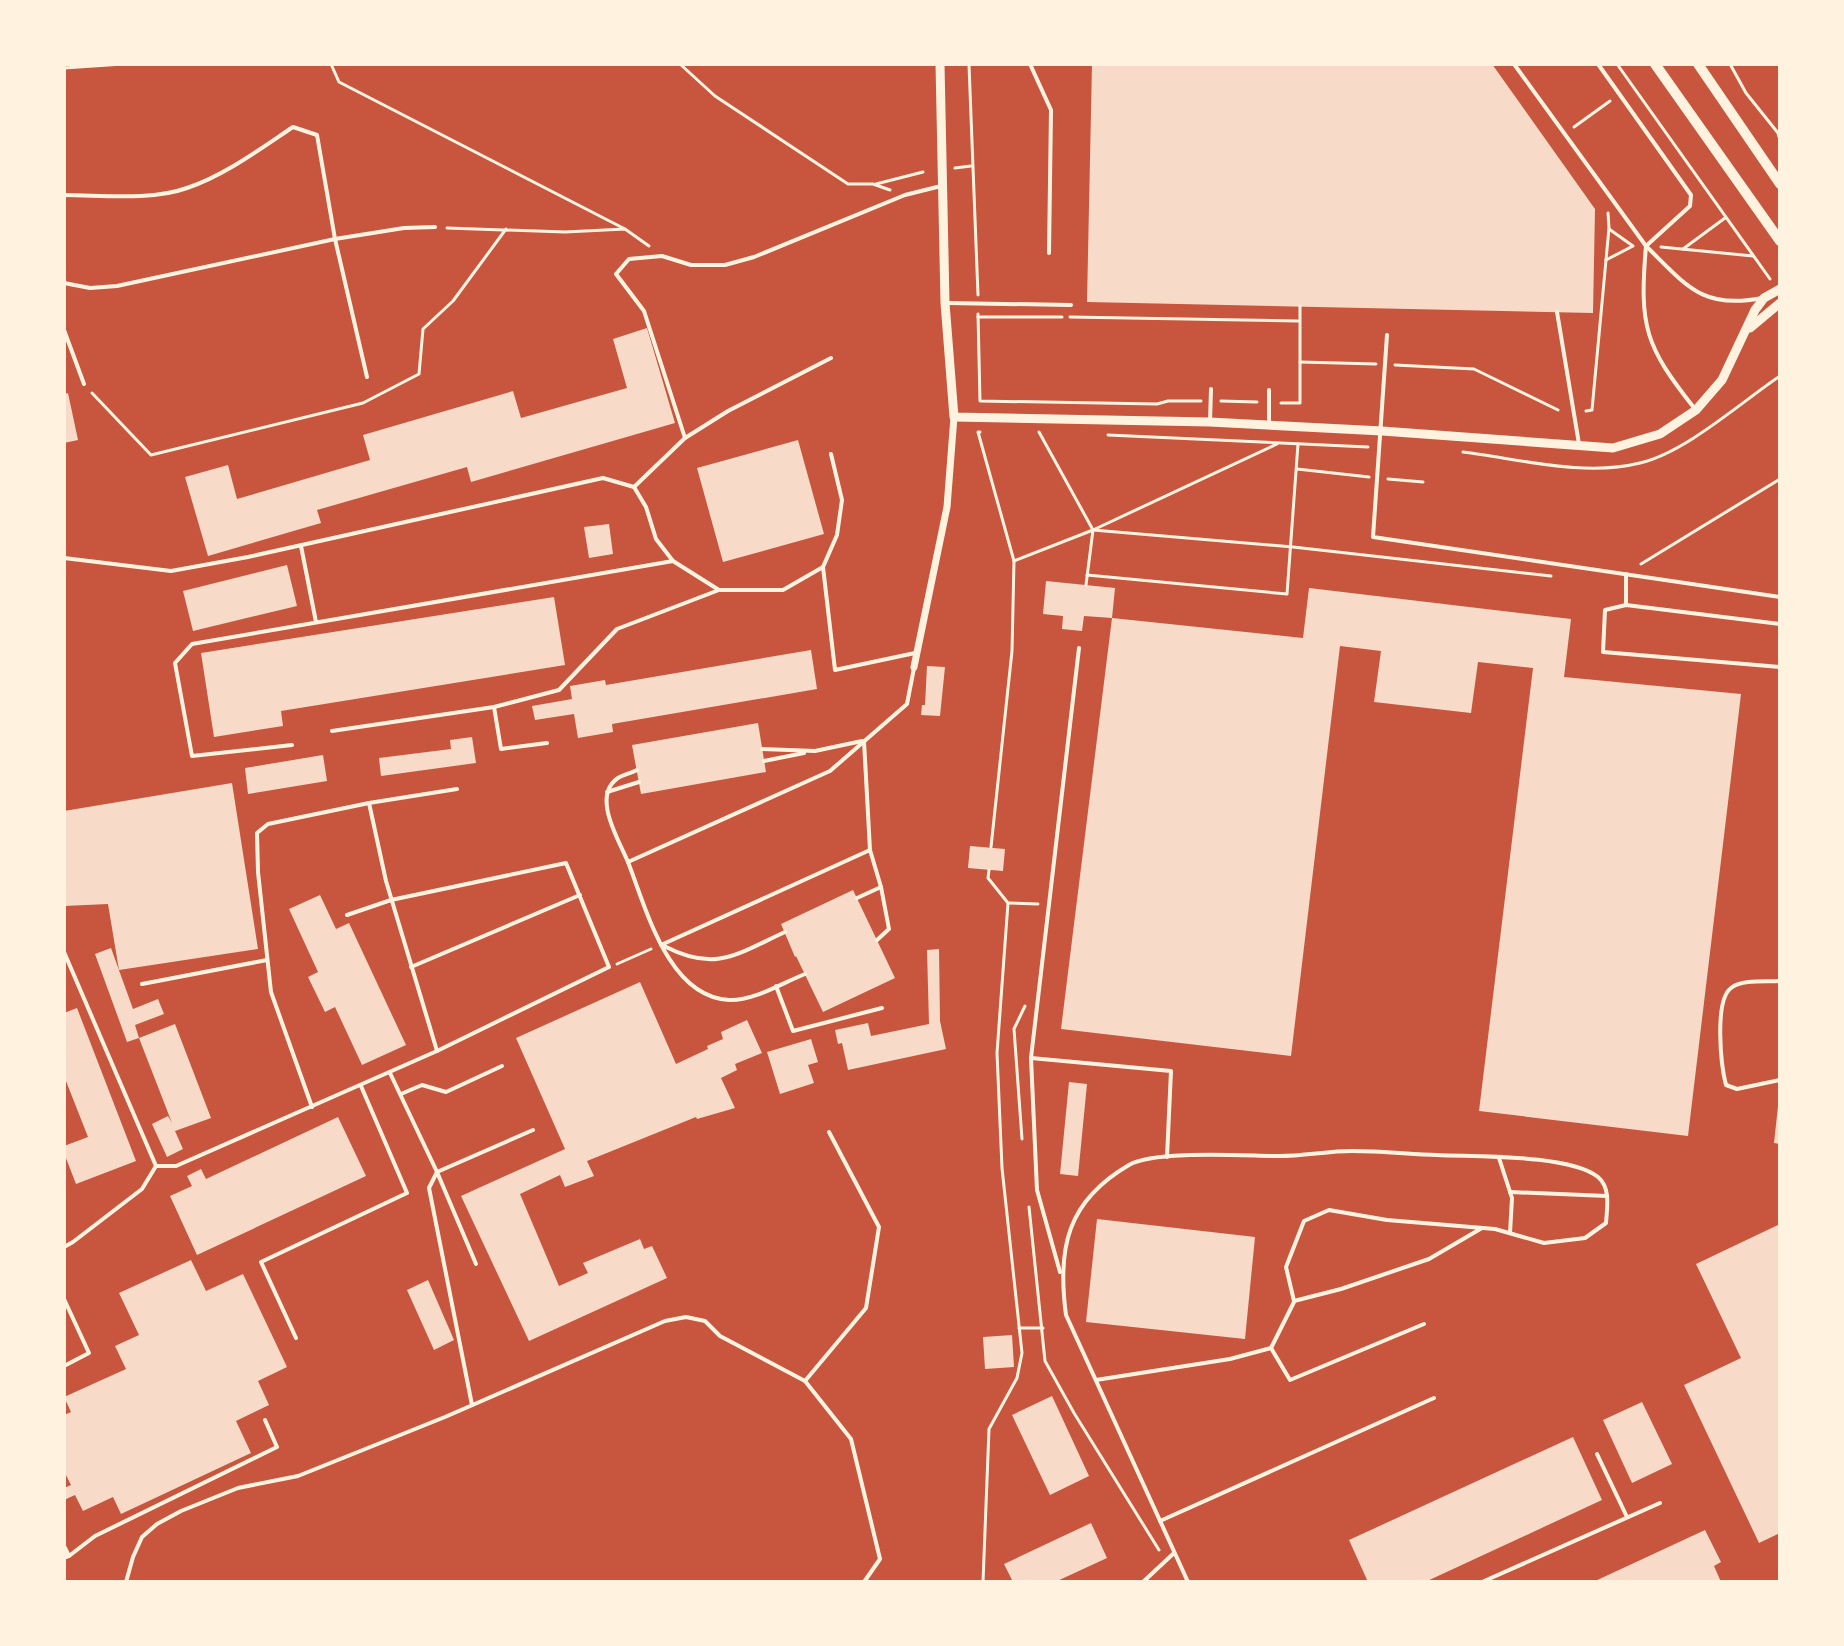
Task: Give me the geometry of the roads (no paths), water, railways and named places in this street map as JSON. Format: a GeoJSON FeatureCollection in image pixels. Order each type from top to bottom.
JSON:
{"type":"FeatureCollection","features":[{"type":"Feature","properties":{"kind":"main road"},"geometry":{"type":"LineString","coordinates":[[1655,64],[1780,241]]}},
{"type":"Feature","properties":{"kind":"main road"},"geometry":{"type":"LineString","coordinates":[[1698,64],[1780,184]]}},
{"type":"Feature","properties":{"kind":"street"},"geometry":{"type":"LineString","coordinates":[[914,667],[947,507],[954,417],[945,303],[940,64]]}},
{"type":"Feature","properties":{"kind":"street"},"geometry":{"type":"LineString","coordinates":[[954,417],[1210,422],[1613,448],[1660,434],[1696,410],[1722,380],[1764,298],[1780,289]]}},
{"type":"Feature","properties":{"kind":"street"},"geometry":{"type":"LineString","coordinates":[[1744,333],[1780,303]]}},
{"type":"Feature","properties":{"kind":"lane"},"geometry":{"type":"LineString","coordinates":[[1030,64],[1051,110],[1049,253]]}},
{"type":"Feature","properties":{"kind":"lane"},"geometry":{"type":"LineString","coordinates":[[1514,64],[1646,246],[1686,285],[1703,297],[1741,302],[1764,298]]}},
{"type":"Feature","properties":{"kind":"lane"},"geometry":{"type":"LineString","coordinates":[[1598,64],[1691,195],[1690,206],[1646,246],[1642,283],[1647,332],[1665,371],[1696,410]]}},
{"type":"Feature","properties":{"kind":"lane"},"geometry":{"type":"LineString","coordinates":[[64,195],[138,196],[185,189],[243,160],[293,127],[317,135],[335,239],[367,377]]}},
{"type":"Feature","properties":{"kind":"lane"},"geometry":{"type":"LineString","coordinates":[[685,438],[644,311],[616,274],[629,259],[662,256],[691,265],[725,265],[754,257],[905,195],[941,186]]}},
{"type":"Feature","properties":{"kind":"lane"},"geometry":{"type":"LineString","coordinates":[[64,283],[90,288],[117,286],[335,239],[404,228],[435,227]]}},
{"type":"Feature","properties":{"kind":"lane"},"geometry":{"type":"LineString","coordinates":[[945,303],[1071,305]]}},
{"type":"Feature","properties":{"kind":"lane"},"geometry":{"type":"LineString","coordinates":[[1557,312],[1579,445]]}},
{"type":"Feature","properties":{"kind":"lane"},"geometry":{"type":"LineString","coordinates":[[64,330],[84,384]]}},
{"type":"Feature","properties":{"kind":"lane"},"geometry":{"type":"LineString","coordinates":[[1387,335],[1373,537],[1780,597]]}},
{"type":"Feature","properties":{"kind":"lane"},"geometry":{"type":"LineString","coordinates":[[634,487],[685,438],[728,411],[831,358]]}},
{"type":"Feature","properties":{"kind":"lane"},"geometry":{"type":"LineString","coordinates":[[1210,422],[1211,389]]}},
{"type":"Feature","properties":{"kind":"lane"},"geometry":{"type":"LineString","coordinates":[[1269,390],[1269,425]]}},
{"type":"Feature","properties":{"kind":"lane"},"geometry":{"type":"LineString","coordinates":[[831,454],[842,500],[837,535],[823,567],[835,670],[917,652]]}},
{"type":"Feature","properties":{"kind":"lane"},"geometry":{"type":"LineString","coordinates":[[64,558],[171,571],[603,478],[634,487],[646,507],[656,539],[673,561],[719,590]]}},
{"type":"Feature","properties":{"kind":"lane"},"geometry":{"type":"LineString","coordinates":[[301,545],[316,622]]}},
{"type":"Feature","properties":{"kind":"lane"},"geometry":{"type":"LineString","coordinates":[[292,745],[192,756],[175,663],[192,644],[673,561]]}},
{"type":"Feature","properties":{"kind":"lane"},"geometry":{"type":"LineString","coordinates":[[332,731],[494,707],[559,690],[617,629],[719,590],[783,590],[823,567]]}},
{"type":"Feature","properties":{"kind":"lane"},"geometry":{"type":"LineString","coordinates":[[1626,574],[1626,605]]}},
{"type":"Feature","properties":{"kind":"lane"},"geometry":{"type":"LineString","coordinates":[[1780,624],[1626,605],[1605,610],[1603,652],[1780,667]]}},
{"type":"Feature","properties":{"kind":"lane"},"geometry":{"type":"LineString","coordinates":[[1079,648],[1031,1058],[1037,1190],[1061,1276],[1066,1315],[1188,1582]]}},
{"type":"Feature","properties":{"kind":"lane"},"geometry":{"type":"LineString","coordinates":[[628,862],[830,771],[907,704],[914,667]]}},
{"type":"Feature","properties":{"kind":"lane"},"geometry":{"type":"LineString","coordinates":[[494,707],[501,749],[547,743]]}},
{"type":"Feature","properties":{"kind":"lane"},"geometry":{"type":"LineString","coordinates":[[764,761],[864,741]]}},
{"type":"Feature","properties":{"kind":"lane"},"geometry":{"type":"LineString","coordinates":[[864,741],[870,850],[889,929],[877,940]]}},
{"type":"Feature","properties":{"kind":"lane"},"geometry":{"type":"LineString","coordinates":[[762,749],[815,751]]}},
{"type":"Feature","properties":{"kind":"lane"},"geometry":{"type":"LineString","coordinates":[[637,770],[617,779],[606,792],[606,807],[661,945],[678,973],[711,996],[729,1000],[805,974]]}},
{"type":"Feature","properties":{"kind":"lane"},"geometry":{"type":"LineString","coordinates":[[606,792],[639,782]]}},
{"type":"Feature","properties":{"kind":"lane"},"geometry":{"type":"LineString","coordinates":[[312,1107],[271,992],[258,872],[257,833],[268,824],[457,789]]}},
{"type":"Feature","properties":{"kind":"lane"},"geometry":{"type":"LineString","coordinates":[[369,803],[391,900],[437,1051]]}},
{"type":"Feature","properties":{"kind":"lane"},"geometry":{"type":"LineString","coordinates":[[661,945],[870,850]]}},
{"type":"Feature","properties":{"kind":"lane"},"geometry":{"type":"LineString","coordinates":[[156,1166],[176,1166],[361,1086],[609,967],[566,863],[391,900],[347,915]]}},
{"type":"Feature","properties":{"kind":"lane"},"geometry":{"type":"LineString","coordinates":[[857,898],[881,887]]}},
{"type":"Feature","properties":{"kind":"lane"},"geometry":{"type":"LineString","coordinates":[[411,967],[580,895]]}},
{"type":"Feature","properties":{"kind":"lane"},"geometry":{"type":"LineString","coordinates":[[661,945],[680,954],[715,961],[785,932]]}},
{"type":"Feature","properties":{"kind":"lane"},"geometry":{"type":"LineString","coordinates":[[65,955],[156,1166]]}},
{"type":"Feature","properties":{"kind":"lane"},"geometry":{"type":"LineString","coordinates":[[142,984],[267,960]]}},
{"type":"Feature","properties":{"kind":"lane"},"geometry":{"type":"LineString","coordinates":[[1780,981],[1741,983],[1729,989],[1721,1005],[1722,1071],[1726,1085],[1737,1089],[1780,1080]]}},
{"type":"Feature","properties":{"kind":"lane"},"geometry":{"type":"LineString","coordinates":[[776,986],[793,1031],[882,1008]]}},
{"type":"Feature","properties":{"kind":"lane"},"geometry":{"type":"LineString","coordinates":[[1031,1058],[1171,1071],[1167,1157]]}},
{"type":"Feature","properties":{"kind":"lane"},"geometry":{"type":"LineString","coordinates":[[401,1094],[422,1085],[446,1092],[502,1066]]}},
{"type":"Feature","properties":{"kind":"lane"},"geometry":{"type":"LineString","coordinates":[[390,1073],[476,1264]]}},
{"type":"Feature","properties":{"kind":"lane"},"geometry":{"type":"LineString","coordinates":[[296,1338],[261,1262],[407,1193],[361,1086]]}},
{"type":"Feature","properties":{"kind":"lane"},"geometry":{"type":"LineString","coordinates":[[472,1405],[429,1188],[437,1172],[533,1130]]}},
{"type":"Feature","properties":{"kind":"lane"},"geometry":{"type":"LineString","coordinates":[[805,1381],[866,1308],[879,1227],[829,1132]]}},
{"type":"Feature","properties":{"kind":"lane"},"geometry":{"type":"LineString","coordinates":[[1061,1276],[1070,1233],[1080,1205],[1103,1181],[1133,1162],[1167,1157],[1297,1156],[1351,1151],[1532,1159],[1576,1167],[1600,1178],[1608,1196],[1606,1223],[1585,1238],[1544,1243],[1482,1228],[1387,1220],[1329,1210],[1304,1221],[1286,1267],[1294,1301],[1271,1348],[1230,1359],[1096,1380]]}},
{"type":"Feature","properties":{"kind":"lane"},"geometry":{"type":"LineString","coordinates":[[1499,1158],[1512,1198],[1510,1233]]}},
{"type":"Feature","properties":{"kind":"lane"},"geometry":{"type":"LineString","coordinates":[[64,1247],[142,1189],[156,1166]]}},
{"type":"Feature","properties":{"kind":"lane"},"geometry":{"type":"LineString","coordinates":[[1510,1192],[1608,1196]]}},
{"type":"Feature","properties":{"kind":"lane"},"geometry":{"type":"LineString","coordinates":[[1294,1301],[1341,1289],[1429,1259],[1482,1228]]}},
{"type":"Feature","properties":{"kind":"lane"},"geometry":{"type":"LineString","coordinates":[[64,1299],[89,1353],[64,1366]]}},
{"type":"Feature","properties":{"kind":"lane"},"geometry":{"type":"LineString","coordinates":[[126,1582],[142,1537],[157,1524],[181,1511],[238,1488],[298,1476],[665,1321],[686,1317],[705,1321],[720,1336],[805,1381],[851,1439],[880,1559],[864,1582]]}},
{"type":"Feature","properties":{"kind":"lane"},"geometry":{"type":"LineString","coordinates":[[1271,1348],[1290,1380],[1424,1324]]}},
{"type":"Feature","properties":{"kind":"lane"},"geometry":{"type":"LineString","coordinates":[[1160,1521],[1434,1398]]}},
{"type":"Feature","properties":{"kind":"lane"},"geometry":{"type":"LineString","coordinates":[[64,1546],[66,1557],[95,1536],[277,1447],[265,1420]]}},
{"type":"Feature","properties":{"kind":"lane"},"geometry":{"type":"LineString","coordinates":[[1597,1454],[1628,1517]]}},
{"type":"Feature","properties":{"kind":"lane"},"geometry":{"type":"LineString","coordinates":[[1482,1582],[1660,1503]]}},
{"type":"Feature","properties":{"kind":"lane"},"geometry":{"type":"LineString","coordinates":[[1143,1582],[1174,1553]]}}]}
